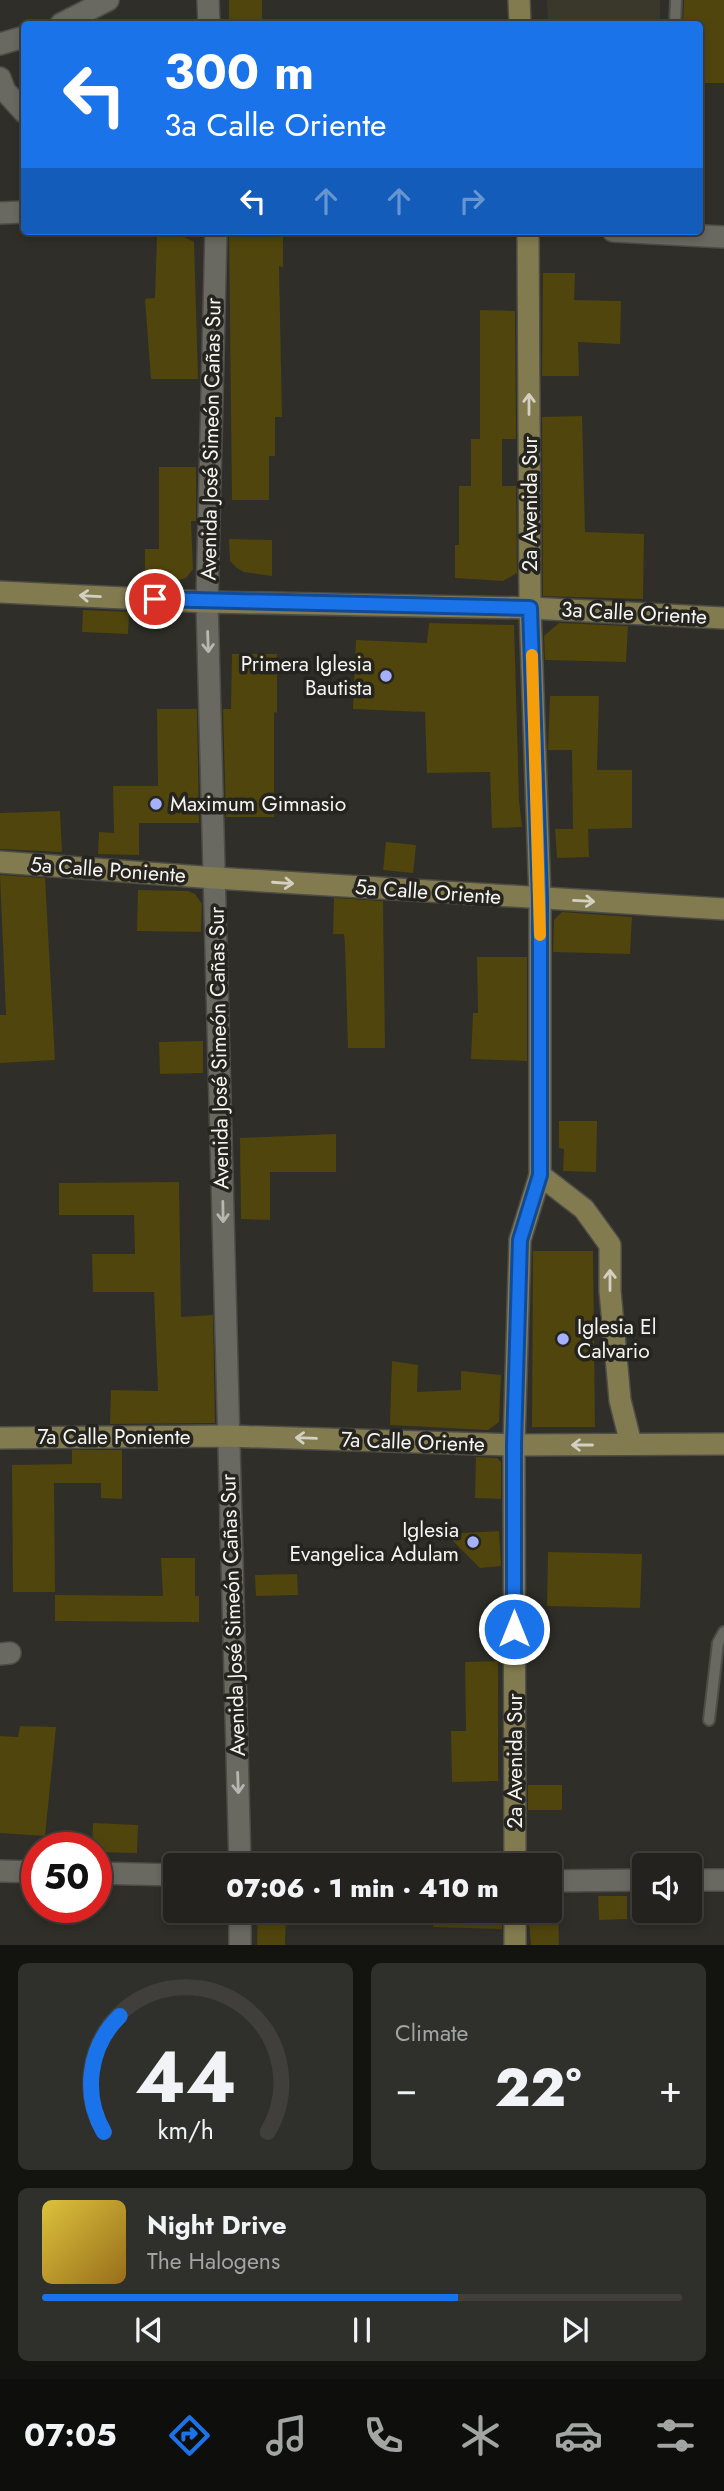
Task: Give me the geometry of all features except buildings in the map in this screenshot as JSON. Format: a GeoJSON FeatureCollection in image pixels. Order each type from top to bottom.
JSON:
{"type":"FeatureCollection","features":[{"type":"Feature","properties":{"kind":"street"},"geometry":{"type":"LineString","coordinates":[[67,21],[108,0]]}},
{"type":"Feature","properties":{"kind":"street"},"geometry":{"type":"LineString","coordinates":[[208,0],[209,21]]}},
{"type":"Feature","properties":{"kind":"street"},"geometry":{"type":"LineString","coordinates":[[519,0],[520,21]]}},
{"type":"Feature","properties":{"kind":"street"},"geometry":{"type":"LineString","coordinates":[[0,44],[21,38]]}},
{"type":"Feature","properties":{"kind":"street"},"geometry":{"type":"LineString","coordinates":[[2,87],[21,109]]}},
{"type":"Feature","properties":{"kind":"street"},"geometry":{"type":"LineString","coordinates":[[0,213],[21,212]]}},
{"type":"Feature","properties":{"kind":"street","name":"Avenida José Simeón Cañas Sur"},"geometry":{"type":"LineString","coordinates":[[216,235],[207,601],[240,1853]]}},
{"type":"Feature","properties":{"kind":"street","name":"2a Avenida Sur"},"geometry":{"type":"LineString","coordinates":[[515,1853],[514,1445],[520,1240],[540,1175],[540,898],[530,608],[528,235]]}},
{"type":"Feature","properties":{"kind":"street"},"geometry":{"type":"LineString","coordinates":[[687,235],[724,237]]}},
{"type":"Feature","properties":{"kind":"street","name":"3a Calle Oriente"},"geometry":{"type":"LineString","coordinates":[[0,592],[207,601],[530,608],[724,618]]}},
{"type":"Feature","properties":{"kind":"street","name":"5a Calle Poniente"},"geometry":{"type":"LineString","coordinates":[[0,862],[215,878]]}},
{"type":"Feature","properties":{"kind":"street","name":"5a Calle Oriente"},"geometry":{"type":"LineString","coordinates":[[215,878],[724,909]]}},
{"type":"Feature","properties":{"kind":"street"},"geometry":{"type":"LineString","coordinates":[[540,1175],[584,1209],[610,1245],[610,1292],[620,1400],[631,1444]]}},
{"type":"Feature","properties":{"kind":"street","name":"7a Calle Poniente"},"geometry":{"type":"LineString","coordinates":[[0,1438],[228,1436]]}},
{"type":"Feature","properties":{"kind":"street","name":"7a Calle Oriente"},"geometry":{"type":"LineString","coordinates":[[228,1436],[514,1445],[724,1444]]}},
{"type":"Feature","properties":{"kind":"street"},"geometry":{"type":"LineString","coordinates":[[0,1871],[21,1872]]}},
{"type":"Feature","properties":{"kind":"street"},"geometry":{"type":"LineString","coordinates":[[112,1873],[163,1875]]}},
{"type":"Feature","properties":{"kind":"street"},"geometry":{"type":"LineString","coordinates":[[562,1881],[632,1880]]}},
{"type":"Feature","properties":{"kind":"street"},"geometry":{"type":"LineString","coordinates":[[702,1880],[724,1880]]}},
{"type":"Feature","properties":{"kind":"street"},"geometry":{"type":"LineString","coordinates":[[240,1923],[240,1945]]}},
{"type":"Feature","properties":{"kind":"street"},"geometry":{"type":"LineString","coordinates":[[515,1923],[515,1945]]}},
{"type":"Feature","properties":{"kind":"lane"},"geometry":{"type":"LineString","coordinates":[[675,21],[676,0]]}},
{"type":"Feature","properties":{"kind":"lane"},"geometry":{"type":"LineString","coordinates":[[709,1720],[718,1643],[724,1632]]}},
{"type":"Feature","properties":{"kind":"shaded area"},"geometry":{"type":"Polygon","coordinates":[[[547,0],[660,0],[660,21],[548,21],[547,0]]]}},
{"type":"Feature","properties":{"kind":"slow traffic"},"geometry":{"type":"LineString","coordinates":[[532,655],[540,935]]}},
{"type":"Feature","properties":{"kind":"place","name":"Primera Iglesia Bautista"},"geometry":{"type":"Point","coordinates":[386,676]}},
{"type":"Feature","properties":{"kind":"place","name":"Maximum Gimnasio"},"geometry":{"type":"Point","coordinates":[156,804]}},
{"type":"Feature","properties":{"kind":"place","name":"Iglesia El Calvario"},"geometry":{"type":"Point","coordinates":[563,1339]}},
{"type":"Feature","properties":{"kind":"place","name":"Iglesia Evangelica Adulam"},"geometry":{"type":"Point","coordinates":[473,1542]}},
{"type":"Feature","properties":{"kind":"route"},"geometry":{"type":"LineString","coordinates":[[155,599],[530,608],[540,898],[540,1175],[520,1240],[514,1445],[514,1629]]}}]}
